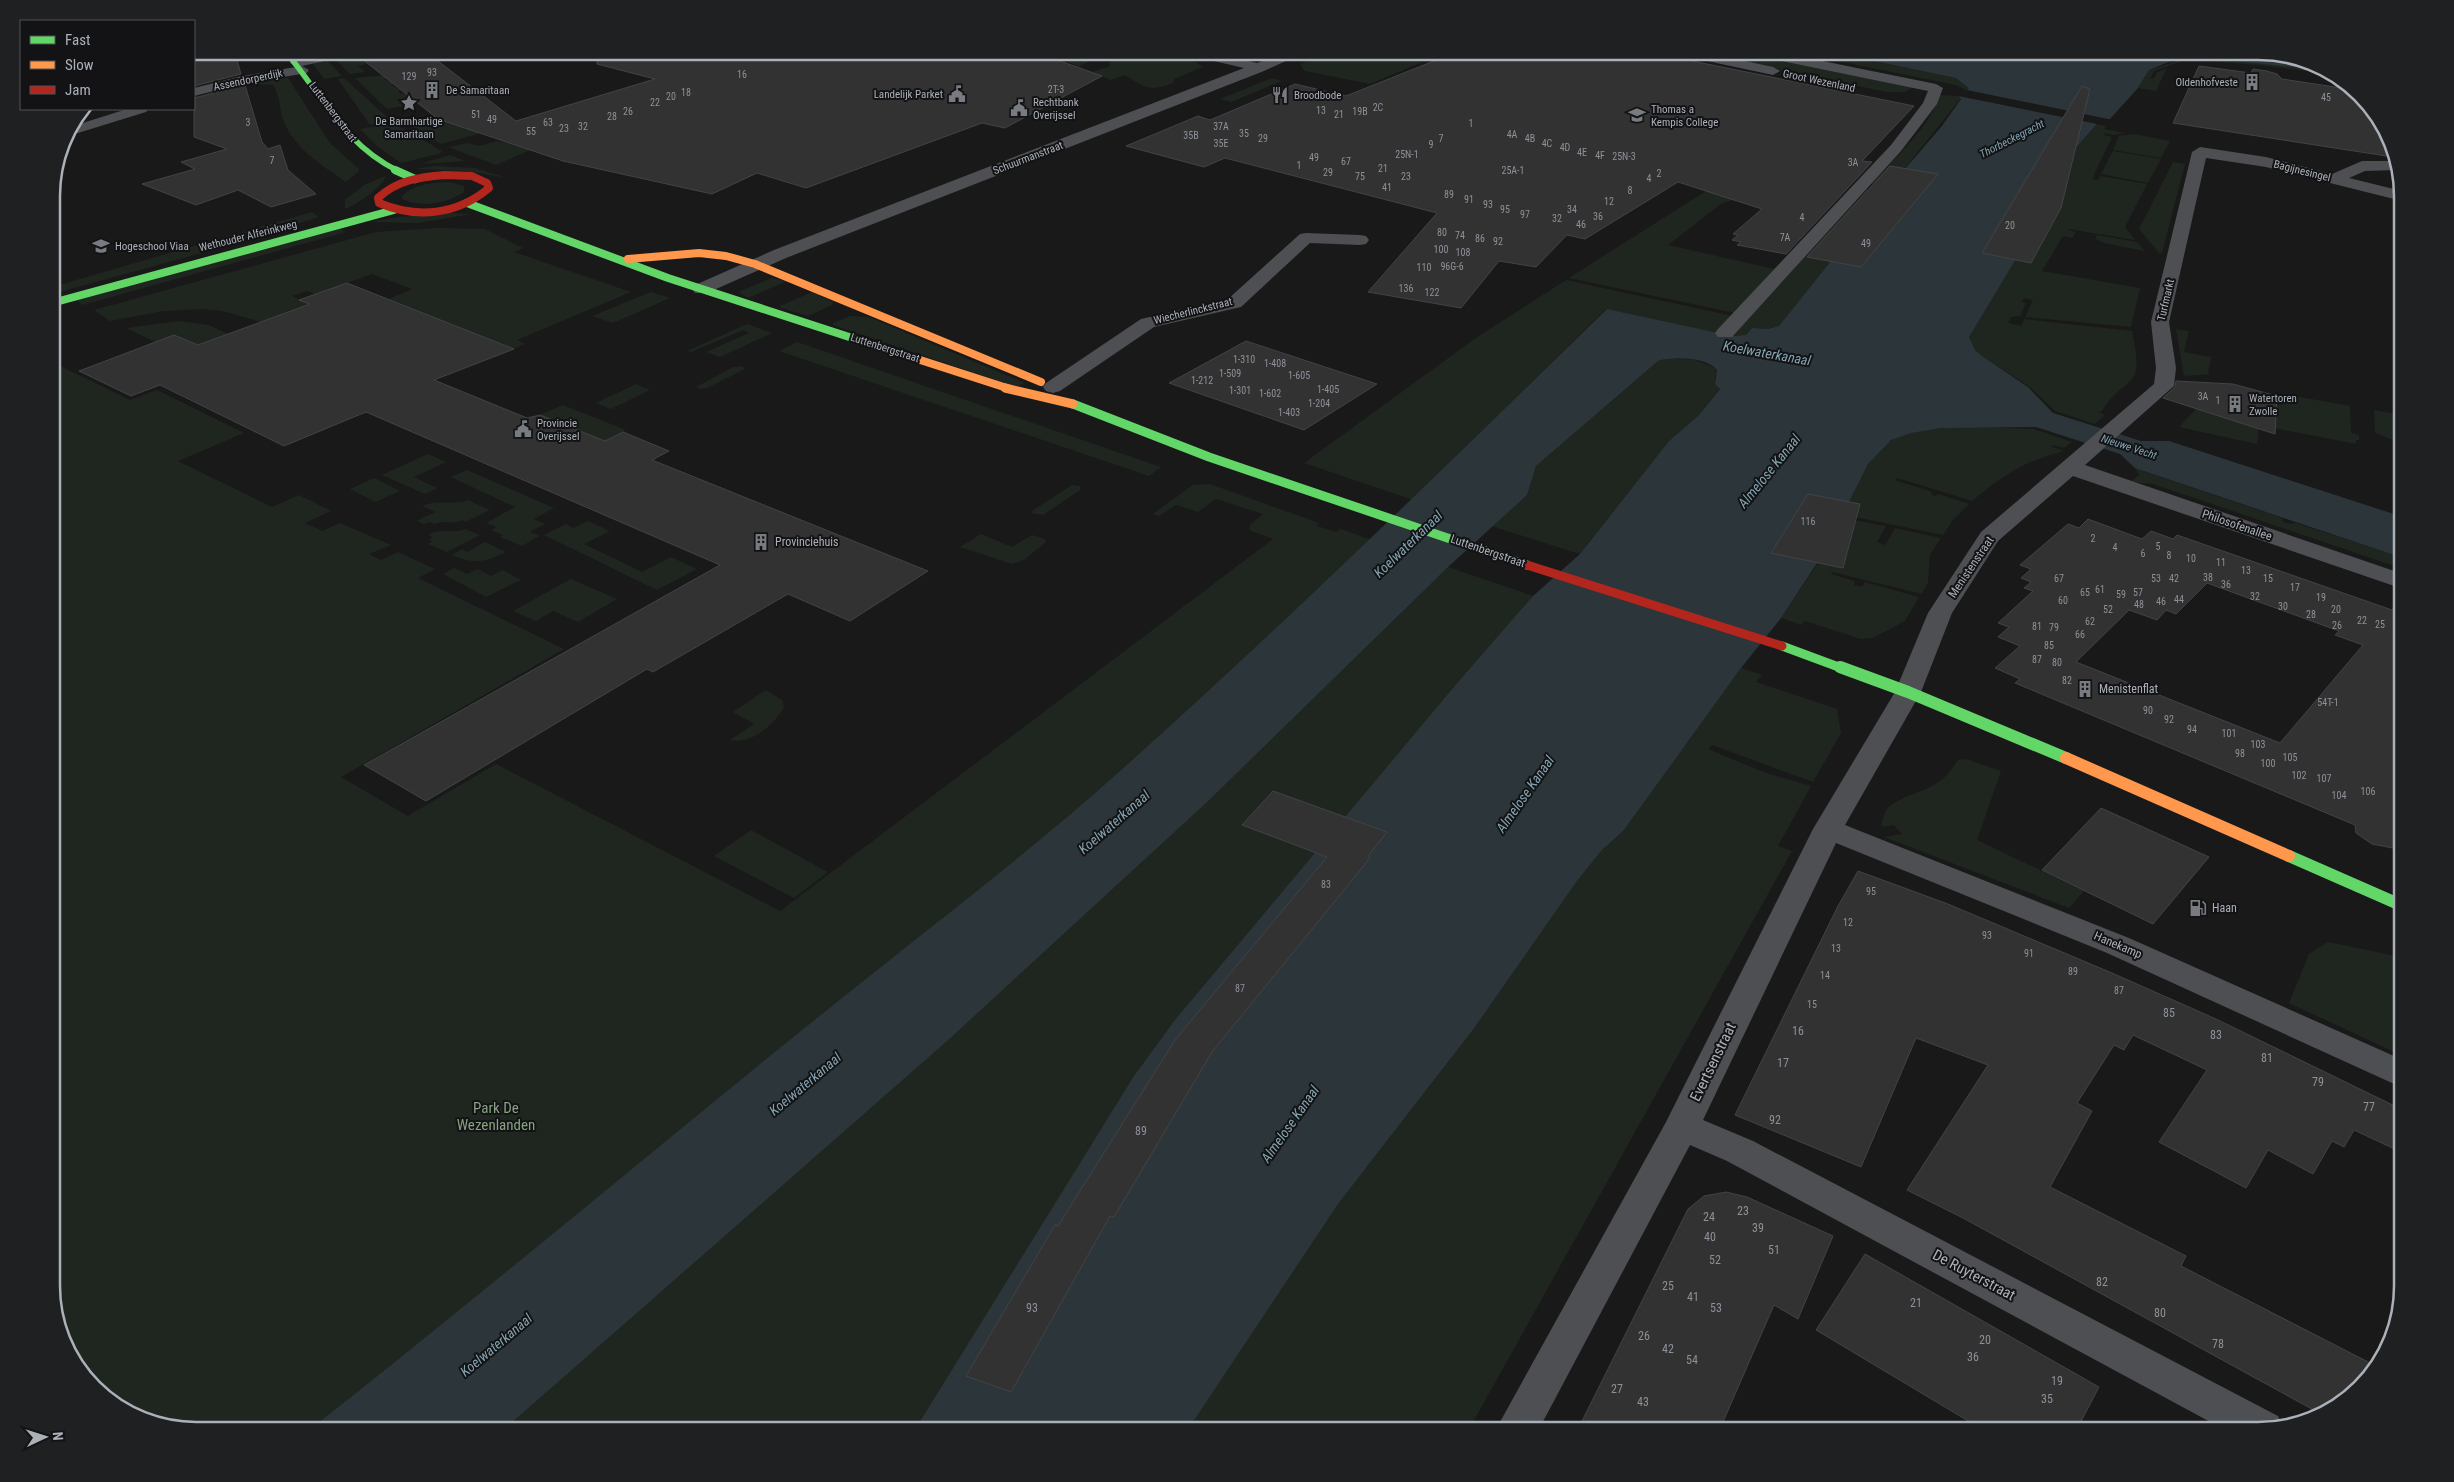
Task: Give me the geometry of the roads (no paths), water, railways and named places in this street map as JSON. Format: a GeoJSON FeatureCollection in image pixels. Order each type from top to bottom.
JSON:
{"type":"FeatureCollection","features":[{"type":"Feature","properties":{"kind":"main road","name":"Luttenbergstraat"},"geometry":{"type":"LineString","coordinates":[[293,60],[344,131],[362,150],[415,179]]}},
{"type":"Feature","properties":{"kind":"main road"},"geometry":{"type":"LineString","coordinates":[[460,175],[472,176],[487,183],[489,188],[486,193],[467,203],[437,210],[394,210],[379,203],[378,198],[389,187],[415,179],[460,175]]}},
{"type":"Feature","properties":{"kind":"main road","name":"Wethouder Alferinkweg"},"geometry":{"type":"LineString","coordinates":[[60,294],[247,243],[379,203]]}},
{"type":"Feature","properties":{"kind":"main road","name":"Luttenbergstraat"},"geometry":{"type":"LineString","coordinates":[[467,203],[701,289],[1004,388],[1070,403],[1209,457],[1477,548],[1776,644],[1908,692]]}},
{"type":"Feature","properties":{"kind":"main road","name":"Wethouder Alferinkweg"},"geometry":{"type":"LineString","coordinates":[[60,301],[394,210]]}},
{"type":"Feature","properties":{"kind":"main road","name":"Luttenbergstraat"},"geometry":{"type":"LineString","coordinates":[[619,259],[699,254],[726,256],[755,264],[1053,387],[1070,403]]}},
{"type":"Feature","properties":{"kind":"main road"},"geometry":{"type":"LineString","coordinates":[[1908,692],[2082,765],[2394,902]]}},
{"type":"Feature","properties":{"kind":"street","name":"Assendorperdijk"},"geometry":{"type":"LineString","coordinates":[[195,92],[320,60]]}},
{"type":"Feature","properties":{"kind":"street"},"geometry":{"type":"LineString","coordinates":[[1226,60],[1259,68]]}},
{"type":"Feature","properties":{"kind":"street","name":"Schuurmanstraat"},"geometry":{"type":"LineString","coordinates":[[755,264],[1279,60]]}},
{"type":"Feature","properties":{"kind":"street","name":"Groot Wezenland"},"geometry":{"type":"LineString","coordinates":[[1720,60],[1785,74]]}},
{"type":"Feature","properties":{"kind":"street","name":"Groot Wezenland"},"geometry":{"type":"LineString","coordinates":[[1797,60],[1936,88],[1930,104]]}},
{"type":"Feature","properties":{"kind":"street"},"geometry":{"type":"LineString","coordinates":[[1725,334],[1896,148],[1930,104],[1911,100]]}},
{"type":"Feature","properties":{"kind":"street"},"geometry":{"type":"LineString","coordinates":[[78,129],[138,110]]}},
{"type":"Feature","properties":{"kind":"street","name":"Bagijnesingel"},"geometry":{"type":"LineString","coordinates":[[2200,152],[2266,162],[2394,194]]}},
{"type":"Feature","properties":{"kind":"street","name":"Turfmarkt"},"geometry":{"type":"LineString","coordinates":[[2071,468],[2093,446],[2164,386],[2168,362],[2161,339],[2160,322],[2200,152]]}},
{"type":"Feature","properties":{"kind":"street"},"geometry":{"type":"LineString","coordinates":[[2334,179],[2362,166],[2390,166]]}},
{"type":"Feature","properties":{"kind":"street","name":"Wiecherlinckstraat"},"geometry":{"type":"LineString","coordinates":[[1053,387],[1148,323],[1234,303],[1306,238],[1360,240]]}},
{"type":"Feature","properties":{"kind":"street"},"geometry":{"type":"LineString","coordinates":[[701,289],[755,264]]}},
{"type":"Feature","properties":{"kind":"street","name":"Philosofenallee"},"geometry":{"type":"LineString","coordinates":[[2071,468],[2394,579]]}},
{"type":"Feature","properties":{"kind":"street","name":"Menistenstraat"},"geometry":{"type":"LineString","coordinates":[[1908,692],[1940,613],[1989,536],[2071,468]]}},
{"type":"Feature","properties":{"kind":"street","name":"Evertsenstraat"},"geometry":{"type":"LineString","coordinates":[[1521,1422],[1682,1126],[1828,829],[1908,692]]}},
{"type":"Feature","properties":{"kind":"street","name":"Hanekamp"},"geometry":{"type":"LineString","coordinates":[[1828,829],[1998,895],[2150,959],[2298,1024],[2394,1071]]}},
{"type":"Feature","properties":{"kind":"street","name":"De Ruyterstraat"},"geometry":{"type":"LineString","coordinates":[[1682,1126],[1740,1151],[2250,1422]]}},
{"type":"Feature","properties":{"kind":"water"},"geometry":{"type":"Polygon","coordinates":[[[1870,60],[2173,60],[2149,70],[2138,88],[2110,119],[2097,124],[2063,162],[2016,259],[1969,337],[1975,350],[2028,387],[2053,413],[2141,441],[2169,441],[2394,514],[2394,555],[2135,468],[2120,454],[2036,427],[1941,428],[1911,433],[1891,440],[1868,464],[1821,557],[1781,618],[1741,668],[1624,830],[1602,850],[1577,881],[1475,1027],[1338,1204],[1193,1422],[920,1422],[1134,1076],[1175,1020],[1459,681],[1533,596],[1580,554],[1669,441],[1699,415],[1720,389],[1715,384],[1717,370],[1706,362],[1681,358],[1658,361],[1536,466],[1527,495],[1448,567],[1206,803],[947,1041],[512,1422],[319,1422],[1082,804],[1181,716],[1304,601],[1607,309],[1732,336],[1746,335],[1752,328],[1768,329],[1779,326],[1898,177],[1942,126],[1961,99],[1959,96],[1969,88],[1956,78],[1870,60]]]}},
{"type":"Feature","properties":{"kind":"water"},"geometry":{"type":"Polygon","coordinates":[[[2224,60],[2276,61],[2304,68],[2224,60]]]}},
{"type":"Feature","properties":{"kind":"place","name":"Oldenhofveste"},"geometry":{"type":"Point","coordinates":[2252,82]}},
{"type":"Feature","properties":{"kind":"place","name":"De Samaritaan"},"geometry":{"type":"Point","coordinates":[432,90]}},
{"type":"Feature","properties":{"kind":"place","name":"Landelijk Parket"},"geometry":{"type":"Point","coordinates":[957,94]}},
{"type":"Feature","properties":{"kind":"place","name":"Broodbode"},"geometry":{"type":"Point","coordinates":[1280,95]}},
{"type":"Feature","properties":{"kind":"place","name":"De Barmhartige Samaritaan"},"geometry":{"type":"Point","coordinates":[409,103]}},
{"type":"Feature","properties":{"kind":"place","name":"Rechtbank Overijssel"},"geometry":{"type":"Point","coordinates":[1019,108]}},
{"type":"Feature","properties":{"kind":"place","name":"Thomas a Kempis College"},"geometry":{"type":"Point","coordinates":[1637,115]}},
{"type":"Feature","properties":{"kind":"place","name":"Hogeschool Viaa"},"geometry":{"type":"Point","coordinates":[101,246]}},
{"type":"Feature","properties":{"kind":"place","name":"Watertoren Zwolle"},"geometry":{"type":"Point","coordinates":[2235,404]}},
{"type":"Feature","properties":{"kind":"place","name":"Provincie Overijssel"},"geometry":{"type":"Point","coordinates":[523,429]}},
{"type":"Feature","properties":{"kind":"place","name":"Provinciehuis"},"geometry":{"type":"Point","coordinates":[761,542]}},
{"type":"Feature","properties":{"kind":"place","name":"Menistenflat"},"geometry":{"type":"Point","coordinates":[2085,689]}},
{"type":"Feature","properties":{"kind":"place","name":"Haan"},"geometry":{"type":"Point","coordinates":[2198,908]}},
{"type":"Feature","properties":{"kind":"water label","name":"Thorbeckegracht"},"geometry":{"type":"Point","coordinates":[2012,139]}},
{"type":"Feature","properties":{"kind":"water label","name":"Koelwaterkanaal"},"geometry":{"type":"Point","coordinates":[1767,353]}},
{"type":"Feature","properties":{"kind":"water label","name":"Nieuwe Vecht"},"geometry":{"type":"Point","coordinates":[2129,447]}},
{"type":"Feature","properties":{"kind":"water label","name":"Almelose Kanaal"},"geometry":{"type":"Point","coordinates":[1769,471]}},
{"type":"Feature","properties":{"kind":"water label","name":"Koelwaterkanaal"},"geometry":{"type":"Point","coordinates":[1408,544]}},
{"type":"Feature","properties":{"kind":"water label","name":"Almelose Kanaal"},"geometry":{"type":"Point","coordinates":[1525,794]}},
{"type":"Feature","properties":{"kind":"water label","name":"Koelwaterkanaal"},"geometry":{"type":"Point","coordinates":[1114,822]}},
{"type":"Feature","properties":{"kind":"water label","name":"Koelwaterkanaal"},"geometry":{"type":"Point","coordinates":[805,1084]}},
{"type":"Feature","properties":{"kind":"water label","name":"Almelose Kanaal"},"geometry":{"type":"Point","coordinates":[1290,1124]}},
{"type":"Feature","properties":{"kind":"water label","name":"Koelwaterkanaal"},"geometry":{"type":"Point","coordinates":[496,1345]}},
{"type":"Feature","properties":{"kind":"park label","name":"Park De Wezenlanden"},"geometry":{"type":"Point","coordinates":[496,1116]}}]}
